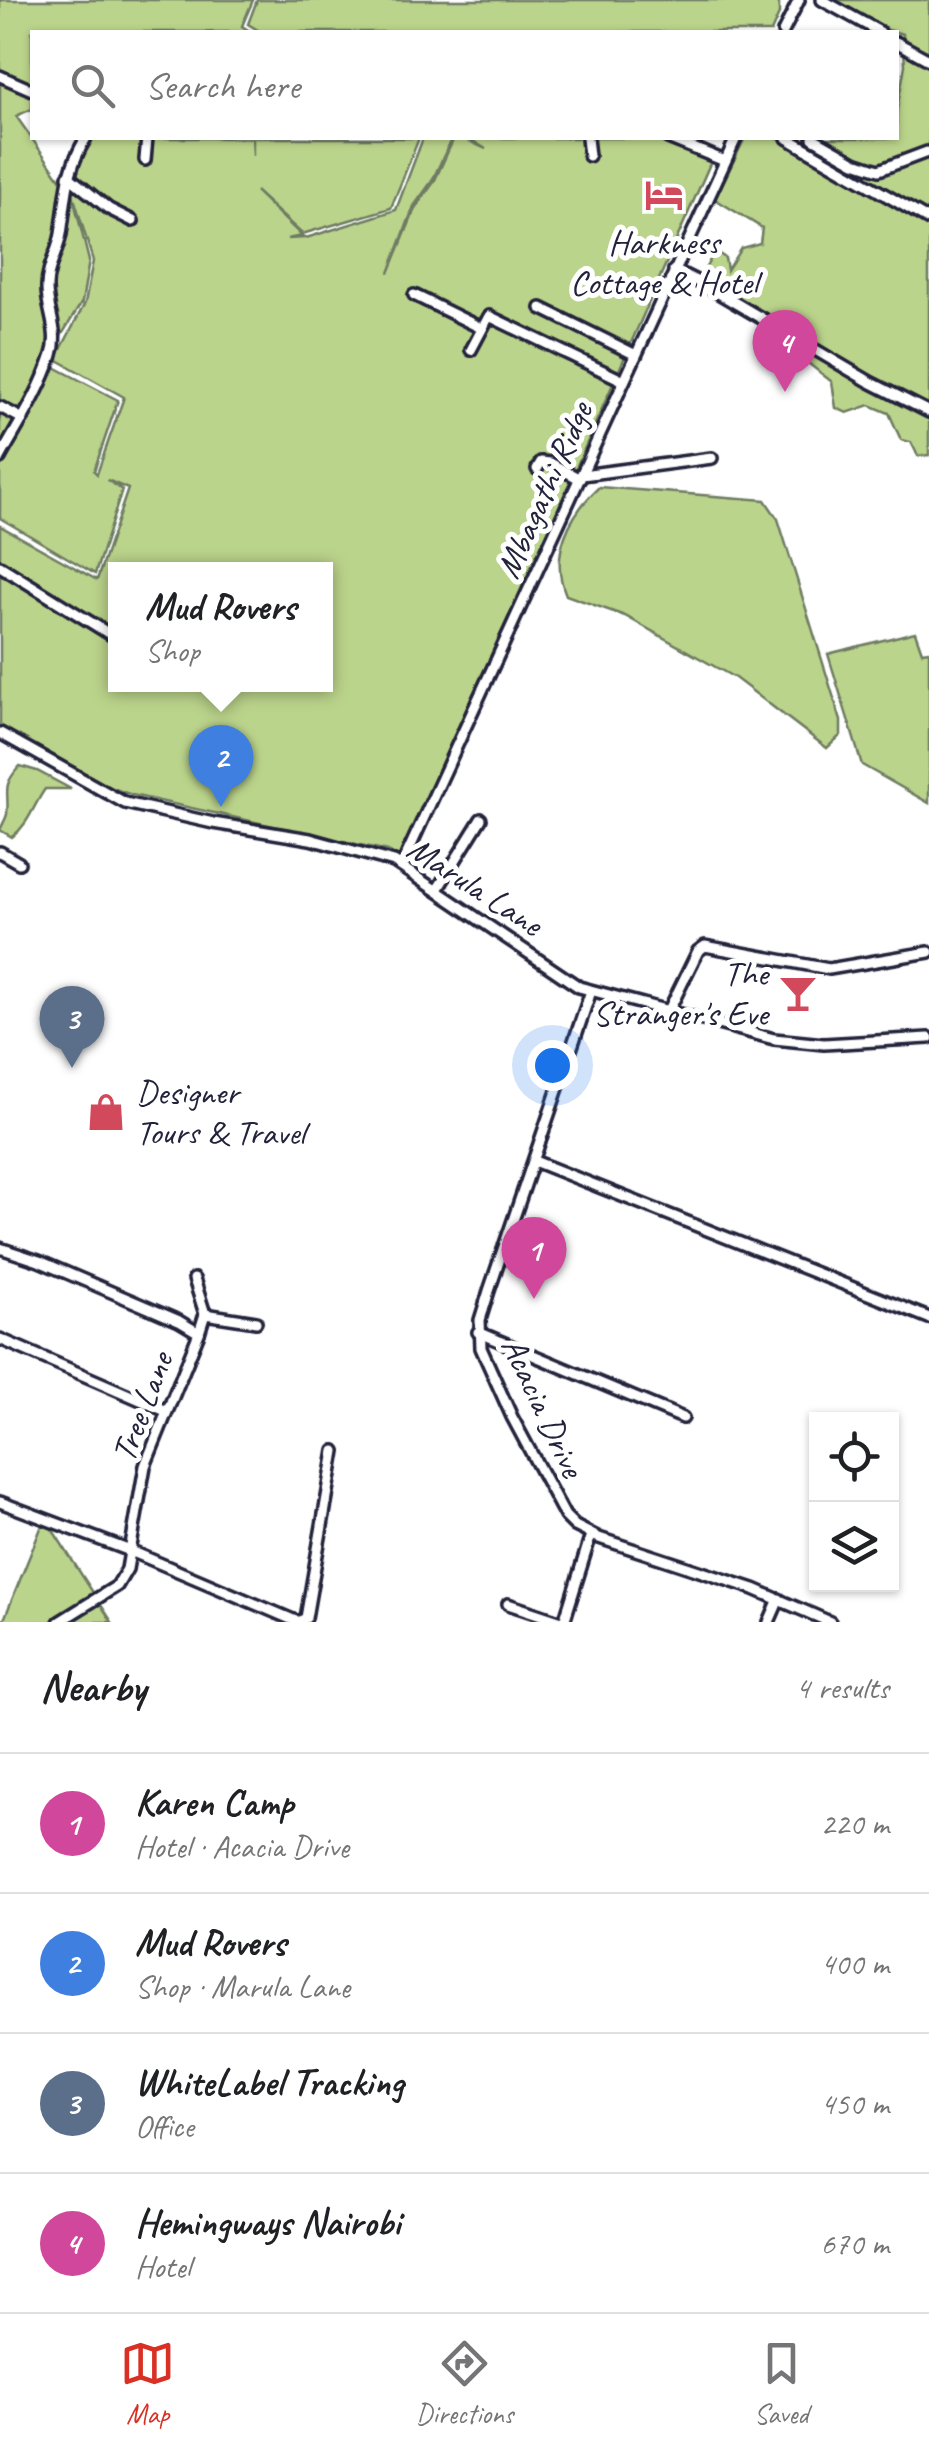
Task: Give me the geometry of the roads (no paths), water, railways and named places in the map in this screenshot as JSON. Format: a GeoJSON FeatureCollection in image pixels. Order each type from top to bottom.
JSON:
{"type":"FeatureCollection","features":[{"type":"Feature","properties":{"kind":"street"},"geometry":{"type":"LineString","coordinates":[[784,30],[799,0]]}},
{"type":"Feature","properties":{"kind":"street"},"geometry":{"type":"LineString","coordinates":[[822,0],[876,30]]}},
{"type":"Feature","properties":{"kind":"street"},"geometry":{"type":"LineString","coordinates":[[899,44],[929,60]]}},
{"type":"Feature","properties":{"kind":"street"},"geometry":{"type":"LineString","coordinates":[[0,76],[30,89]]}},
{"type":"Feature","properties":{"kind":"street"},"geometry":{"type":"LineString","coordinates":[[0,458],[54,353],[54,322],[46,289],[61,234],[68,176],[85,140]]}},
{"type":"Feature","properties":{"kind":"street"},"geometry":{"type":"LineString","coordinates":[[145,160],[148,140]]}},
{"type":"Feature","properties":{"kind":"street"},"geometry":{"type":"LineString","coordinates":[[587,140],[589,156]]}},
{"type":"Feature","properties":{"kind":"street"},"geometry":{"type":"LineString","coordinates":[[673,140],[725,160]]}},
{"type":"Feature","properties":{"kind":"street","name":"Mbagathi Ridge"},"geometry":{"type":"LineString","coordinates":[[402,865],[735,140]]}},
{"type":"Feature","properties":{"kind":"street"},"geometry":{"type":"LineString","coordinates":[[790,140],[929,220]]}},
{"type":"Feature","properties":{"kind":"street"},"geometry":{"type":"LineString","coordinates":[[816,140],[855,162],[879,170],[926,152]]}},
{"type":"Feature","properties":{"kind":"street"},"geometry":{"type":"LineString","coordinates":[[68,176],[109,209],[133,221]]}},
{"type":"Feature","properties":{"kind":"street"},"geometry":{"type":"LineString","coordinates":[[674,270],[870,382],[925,408]]}},
{"type":"Feature","properties":{"kind":"street"},"geometry":{"type":"LineString","coordinates":[[414,295],[480,328]]}},
{"type":"Feature","properties":{"kind":"street"},"geometry":{"type":"LineString","coordinates":[[541,308],[636,354]]}},
{"type":"Feature","properties":{"kind":"street"},"geometry":{"type":"LineString","coordinates":[[471,350],[489,316],[624,381]]}},
{"type":"Feature","properties":{"kind":"street"},"geometry":{"type":"LineString","coordinates":[[0,407],[23,419]]}},
{"type":"Feature","properties":{"kind":"street"},"geometry":{"type":"LineString","coordinates":[[537,469],[540,462],[550,463],[581,477],[712,458]]}},
{"type":"Feature","properties":{"kind":"street"},"geometry":{"type":"LineString","coordinates":[[0,566],[108,633]]}},
{"type":"Feature","properties":{"kind":"street","name":"Marula Lane"},"geometry":{"type":"LineString","coordinates":[[0,732],[124,803],[213,824],[310,839],[402,865],[570,982],[591,991],[804,1044],[929,1038]]}},
{"type":"Feature","properties":{"kind":"street"},"geometry":{"type":"LineString","coordinates":[[437,890],[481,819]]}},
{"type":"Feature","properties":{"kind":"street"},"geometry":{"type":"LineString","coordinates":[[0,852],[19,863]]}},
{"type":"Feature","properties":{"kind":"street"},"geometry":{"type":"LineString","coordinates":[[669,1010],[698,951],[705,946],[829,969],[929,952]]}},
{"type":"Feature","properties":{"kind":"street","name":"Acacia Drive"},"geometry":{"type":"LineString","coordinates":[[591,991],[488,1290],[478,1332],[481,1348],[512,1417],[565,1516],[591,1535],[779,1599],[830,1622]]}},
{"type":"Feature","properties":{"kind":"street"},"geometry":{"type":"LineString","coordinates":[[534,1161],[875,1300],[929,1318]]}},
{"type":"Feature","properties":{"kind":"street","name":"Tree Lane"},"geometry":{"type":"LineString","coordinates":[[0,1248],[179,1321],[199,1334],[143,1473],[128,1570],[117,1586],[59,1622]]}},
{"type":"Feature","properties":{"kind":"street"},"geometry":{"type":"LineString","coordinates":[[194,1279],[205,1314],[199,1334]]}},
{"type":"Feature","properties":{"kind":"street"},"geometry":{"type":"LineString","coordinates":[[205,1314],[256,1322]]}},
{"type":"Feature","properties":{"kind":"street"},"geometry":{"type":"LineString","coordinates":[[478,1332],[683,1418]]}},
{"type":"Feature","properties":{"kind":"street"},"geometry":{"type":"LineString","coordinates":[[0,1339],[166,1412]]}},
{"type":"Feature","properties":{"kind":"street"},"geometry":{"type":"LineString","coordinates":[[0,1502],[298,1622],[306,1618],[335,1452]]}},
{"type":"Feature","properties":{"kind":"street"},"geometry":{"type":"LineString","coordinates":[[508,1604],[563,1622],[591,1535]]}},
{"type":"Feature","properties":{"kind":"street"},"geometry":{"type":"LineString","coordinates":[[769,1622],[779,1599]]}},
{"type":"Feature","properties":{"kind":"place","name":"Harkness Cottage & Hotel"},"geometry":{"type":"Point","coordinates":[664,195]}},
{"type":"Feature","properties":{"kind":"place","name":"Hemingways Nairobi"},"geometry":{"type":"Point","coordinates":[785,392]}},
{"type":"Feature","properties":{"kind":"place","name":"Mud Rovers"},"geometry":{"type":"Point","coordinates":[221,807]}},
{"type":"Feature","properties":{"kind":"place","name":"The Stranger's Eve"},"geometry":{"type":"Point","coordinates":[798,993]}},
{"type":"Feature","properties":{"kind":"place","name":"WhiteLabel Tracking"},"geometry":{"type":"Point","coordinates":[72,1068]}},
{"type":"Feature","properties":{"kind":"place","name":"Designer Tours & Travel"},"geometry":{"type":"Point","coordinates":[106,1112]}},
{"type":"Feature","properties":{"kind":"place","name":"Karen Camp"},"geometry":{"type":"Point","coordinates":[534,1299]}}]}
